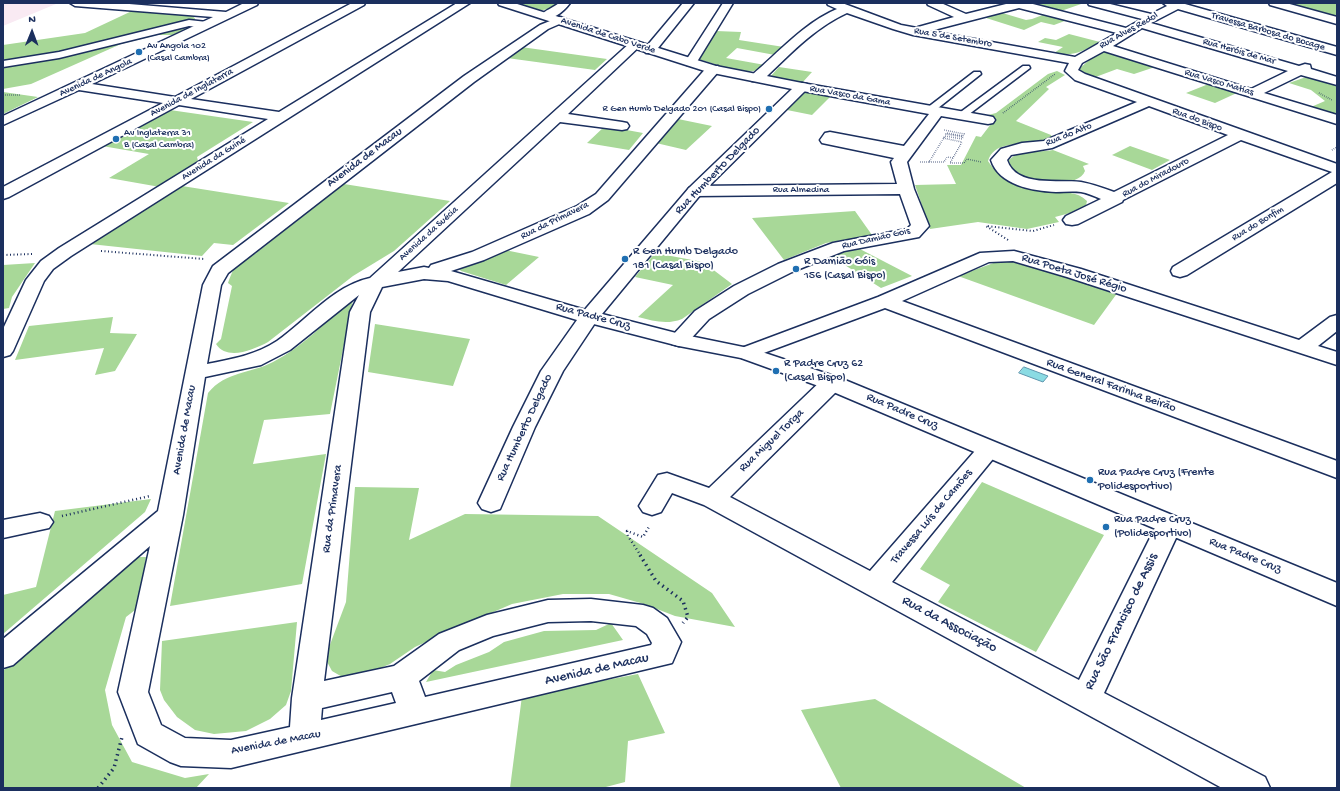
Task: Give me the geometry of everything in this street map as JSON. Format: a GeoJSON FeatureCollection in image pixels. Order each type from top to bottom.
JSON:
{"type":"FeatureCollection","features":[{"type":"Feature","properties":{"kind":"street"},"geometry":{"type":"LineString","coordinates":[[74,3],[135,5],[227,15]]}},
{"type":"Feature","properties":{"kind":"street"},"geometry":{"type":"LineString","coordinates":[[198,13],[217,3]]}},
{"type":"Feature","properties":{"kind":"street","name":"Avenida de Angola"},"geometry":{"type":"LineString","coordinates":[[3,121],[253,3]]}},
{"type":"Feature","properties":{"kind":"street","name":"Avenida de Inglaterra"},"geometry":{"type":"LineString","coordinates":[[3,194],[360,3]]}},
{"type":"Feature","properties":{"kind":"street","name":"Avenida da Guiné"},"geometry":{"type":"LineString","coordinates":[[3,351],[35,280],[48,265],[65,252],[465,3]]}},
{"type":"Feature","properties":{"kind":"street","name":"Avenida de Cabo Verde"},"geometry":{"type":"LineString","coordinates":[[503,3],[557,13],[635,45],[713,68]]}},
{"type":"Feature","properties":{"kind":"street"},"geometry":{"type":"LineString","coordinates":[[650,50],[689,3]]}},
{"type":"Feature","properties":{"kind":"street"},"geometry":{"type":"LineString","coordinates":[[691,62],[728,3]]}},
{"type":"Feature","properties":{"kind":"street","name":"Rua 5 de Setembro"},"geometry":{"type":"LineString","coordinates":[[832,3],[914,31],[1074,66]]}},
{"type":"Feature","properties":{"kind":"street"},"geometry":{"type":"LineString","coordinates":[[932,3],[966,19]]}},
{"type":"Feature","properties":{"kind":"street"},"geometry":{"type":"LineString","coordinates":[[914,31],[966,19],[1019,3],[1126,32]]}},
{"type":"Feature","properties":{"kind":"street"},"geometry":{"type":"LineString","coordinates":[[1093,3],[1152,18]]}},
{"type":"Feature","properties":{"kind":"street"},"geometry":{"type":"LineString","coordinates":[[1274,3],[1334,19]]}},
{"type":"Feature","properties":{"kind":"street","name":"Rua Alves Redol"},"geometry":{"type":"LineString","coordinates":[[1074,66],[1101,43],[1126,32],[1175,4]]}},
{"type":"Feature","properties":{"kind":"street","name":"Travessa Barbosa do Bocage"},"geometry":{"type":"LineString","coordinates":[[1175,4],[1337,52]]}},
{"type":"Feature","properties":{"kind":"street"},"geometry":{"type":"LineString","coordinates":[[757,78],[815,27],[839,11],[846,9]]}},
{"type":"Feature","properties":{"kind":"street","name":"Avenida de Macau"},"geometry":{"type":"LineString","coordinates":[[557,13],[544,27],[469,79],[220,270],[212,285],[194,374],[172,503],[133,692],[150,734],[181,752],[231,754],[415,712],[664,648]]}},
{"type":"Feature","properties":{"kind":"street"},"geometry":{"type":"LineString","coordinates":[[3,64],[59,55],[188,23],[207,25]]}},
{"type":"Feature","properties":{"kind":"street","name":"Rua Heróis de Mar"},"geometry":{"type":"LineString","coordinates":[[1140,24],[1337,81]]}},
{"type":"Feature","properties":{"kind":"street","name":"Rua Vasco Matías"},"geometry":{"type":"LineString","coordinates":[[1101,43],[1337,120]]}},
{"type":"Feature","properties":{"kind":"street","name":"Avenida da Suécia"},"geometry":{"type":"LineString","coordinates":[[194,374],[254,360],[283,346],[350,292],[363,285],[374,284],[635,45]]}},
{"type":"Feature","properties":{"kind":"street"},"geometry":{"type":"LineString","coordinates":[[1252,93],[1337,52]]}},
{"type":"Feature","properties":{"kind":"street"},"geometry":{"type":"LineString","coordinates":[[1320,61],[1337,63]]}},
{"type":"Feature","properties":{"kind":"street","name":"Rua do Bispo"},"geometry":{"type":"LineString","coordinates":[[1074,66],[1080,77],[1337,169]]}},
{"type":"Feature","properties":{"kind":"street","name":"Rua Vasco da Gama"},"geometry":{"type":"LineString","coordinates":[[713,68],[931,116],[961,116],[988,120]]}},
{"type":"Feature","properties":{"kind":"street","name":"Rua da Primavera"},"geometry":{"type":"LineString","coordinates":[[444,272],[583,210],[602,196],[713,68]]}},
{"type":"Feature","properties":{"kind":"street"},"geometry":{"type":"LineString","coordinates":[[78,86],[282,117]]}},
{"type":"Feature","properties":{"kind":"street","name":"Rua Humberto Delgado"},"geometry":{"type":"LineString","coordinates":[[491,503],[524,426],[552,371],[588,317],[695,191],[802,87]]}},
{"type":"Feature","properties":{"kind":"street","name":"Rua do Alto"},"geometry":{"type":"LineString","coordinates":[[1000,165],[999,160],[1006,152],[1022,148],[1047,145],[1148,102]]}},
{"type":"Feature","properties":{"kind":"street"},"geometry":{"type":"LineString","coordinates":[[904,156],[931,116]]}},
{"type":"Feature","properties":{"kind":"street"},"geometry":{"type":"LineString","coordinates":[[556,117],[622,126]]}},
{"type":"Feature","properties":{"kind":"street","name":"Rua do Miradouro"},"geometry":{"type":"LineString","coordinates":[[1072,220],[1116,199],[1239,134]]}},
{"type":"Feature","properties":{"kind":"street","name":"Rua Damião Gois"},"geometry":{"type":"LineString","coordinates":[[680,340],[702,315],[741,290],[785,268],[838,247],[912,232],[920,226],[906,189],[904,156]]}},
{"type":"Feature","properties":{"kind":"street"},"geometry":{"type":"LineString","coordinates":[[1000,165],[1009,175],[1025,182],[1046,187],[1082,187],[1116,199]]}},
{"type":"Feature","properties":{"kind":"street","name":"Rua do Bonfim"},"geometry":{"type":"LineString","coordinates":[[1180,272],[1337,176]]}},
{"type":"Feature","properties":{"kind":"street","name":"Rua Almedina"},"geometry":{"type":"LineString","coordinates":[[695,191],[906,189]]}},
{"type":"Feature","properties":{"kind":"street"},"geometry":{"type":"LineString","coordinates":[[407,254],[444,272]]}},
{"type":"Feature","properties":{"kind":"street","name":"Rua Poeta José Régio"},"geometry":{"type":"LineString","coordinates":[[746,353],[885,301],[986,257],[1014,256],[1074,273],[1337,359]]}},
{"type":"Feature","properties":{"kind":"street"},"geometry":{"type":"LineString","coordinates":[[374,284],[408,275],[444,272]]}},
{"type":"Feature","properties":{"kind":"street","name":"Rua Padre Cruz"},"geometry":{"type":"LineString","coordinates":[[444,272],[588,317],[680,340],[746,353],[832,383],[1337,595]]}},
{"type":"Feature","properties":{"kind":"street","name":"Rua da Primavera"},"geometry":{"type":"LineString","coordinates":[[306,738],[307,698],[360,312],[374,284]]}},
{"type":"Feature","properties":{"kind":"street","name":"Rua General Farinha Beirão"},"geometry":{"type":"LineString","coordinates":[[885,301],[1337,470]]}},
{"type":"Feature","properties":{"kind":"street"},"geometry":{"type":"LineString","coordinates":[[1302,348],[1337,321]]}},
{"type":"Feature","properties":{"kind":"street","name":"Rua Miguel Torga"},"geometry":{"type":"LineString","coordinates":[[713,499],[832,383]]}},
{"type":"Feature","properties":{"kind":"street","name":"Travessa Luís de Camões"},"geometry":{"type":"LineString","coordinates":[[874,585],[989,449]]}},
{"type":"Feature","properties":{"kind":"street","name":"Rua da Associação"},"geometry":{"type":"LineString","coordinates":[[652,506],[667,481],[713,499],[1253,788]]}},
{"type":"Feature","properties":{"kind":"street"},"geometry":{"type":"LineString","coordinates":[[3,656],[172,503]]}},
{"type":"Feature","properties":{"kind":"street"},"geometry":{"type":"LineString","coordinates":[[3,529],[40,522]]}},
{"type":"Feature","properties":{"kind":"street","name":"Rua São Francisco de Assis"},"geometry":{"type":"LineString","coordinates":[[1086,698],[1169,525]]}},
{"type":"Feature","properties":{"kind":"street"},"geometry":{"type":"LineString","coordinates":[[307,698],[402,677],[449,642],[487,626],[548,611],[591,610],[643,616],[658,626],[664,648]]}},
{"type":"Feature","properties":{"kind":"street"},"geometry":{"type":"LineString","coordinates":[[402,677],[415,712]]}},
{"type":"Feature","properties":{"kind":"lane"},"geometry":{"type":"LineString","coordinates":[[961,116],[1026,68]]}},
{"type":"Feature","properties":{"kind":"lane"},"geometry":{"type":"LineString","coordinates":[[931,116],[977,74]]}},
{"type":"Feature","properties":{"kind":"path"},"geometry":{"type":"LineString","coordinates":[[988,120],[1001,115],[1049,77],[1074,66]]}},
{"type":"Feature","properties":{"kind":"path"},"geometry":{"type":"LineString","coordinates":[[929,162],[945,136],[962,139],[962,137],[946,134],[947,133],[963,136],[964,134],[934,129],[931,116]]}},
{"type":"Feature","properties":{"kind":"path"},"geometry":{"type":"LineString","coordinates":[[943,138],[962,142],[950,163],[964,163],[967,159],[1000,165]]}},
{"type":"Feature","properties":{"kind":"path"},"geometry":{"type":"LineString","coordinates":[[904,156],[929,162],[944,162],[947,157],[954,158]]}},
{"type":"Feature","properties":{"kind":"path"},"geometry":{"type":"LineString","coordinates":[[1013,242],[986,226],[1033,231],[1039,230]]}},
{"type":"Feature","properties":{"kind":"path"},"geometry":{"type":"LineString","coordinates":[[3,255],[65,252],[83,249],[230,261]]}},
{"type":"Feature","properties":{"kind":"path"},"geometry":{"type":"LineString","coordinates":[[40,522],[88,509],[172,503]]}},
{"type":"Feature","properties":{"kind":"path"},"geometry":{"type":"LineString","coordinates":[[627,531],[628,536],[656,581],[683,601],[688,617],[664,648]]}},
{"type":"Feature","properties":{"kind":"path"},"geometry":{"type":"LineString","coordinates":[[98,788],[114,768],[123,732]]}},
{"type":"Feature","properties":{"kind":"shaded area"},"geometry":{"type":"Polygon","coordinates":[[[3,3],[49,3],[56,4],[3,26],[3,3]]]}},
{"type":"Feature","properties":{"kind":"green space"},"geometry":{"type":"Polygon","coordinates":[[[514,3],[557,3],[547,9],[536,10],[514,3]]]}},
{"type":"Feature","properties":{"kind":"green space"},"geometry":{"type":"Polygon","coordinates":[[[1033,3],[1084,3],[1061,11],[1033,3]]]}},
{"type":"Feature","properties":{"kind":"green space"},"geometry":{"type":"Polygon","coordinates":[[[1285,3],[1337,3],[1337,15],[1332,16],[1285,3]]]}},
{"type":"Feature","properties":{"kind":"green space"},"geometry":{"type":"Polygon","coordinates":[[[134,10],[190,15],[195,18],[192,26],[172,35],[157,35],[121,44],[31,84],[3,89],[3,45],[85,33],[134,10]]]}},
{"type":"Feature","properties":{"kind":"green space"},"geometry":{"type":"Polygon","coordinates":[[[999,12],[1026,20],[1048,13],[1070,19],[1054,25],[1041,22],[1024,30],[983,17],[999,12]]]}},
{"type":"Feature","properties":{"kind":"green space"},"geometry":{"type":"Polygon","coordinates":[[[716,31],[741,32],[739,40],[784,47],[775,55],[737,48],[726,58],[765,65],[758,70],[736,70],[698,59],[716,31]]]}},
{"type":"Feature","properties":{"kind":"green space"},"geometry":{"type":"Polygon","coordinates":[[[1069,34],[1100,42],[1073,54],[1061,54],[1054,53],[1063,47],[1038,42],[1045,38],[1056,40],[1069,34]]]}},
{"type":"Feature","properties":{"kind":"green space"},"geometry":{"type":"Polygon","coordinates":[[[521,47],[607,59],[595,70],[507,58],[521,47]]]}},
{"type":"Feature","properties":{"kind":"green space"},"geometry":{"type":"Polygon","coordinates":[[[1099,51],[1106,51],[1158,66],[1134,74],[1117,69],[1093,78],[1078,70],[1099,51]]]}},
{"type":"Feature","properties":{"kind":"green space"},"geometry":{"type":"Polygon","coordinates":[[[779,67],[812,72],[802,83],[771,76],[779,67]]]}},
{"type":"Feature","properties":{"kind":"green space"},"geometry":{"type":"Polygon","coordinates":[[[1057,71],[1065,75],[1046,87],[1049,89],[1016,121],[1051,135],[1052,137],[1034,143],[1000,147],[995,150],[988,161],[999,174],[1014,182],[1040,190],[1079,195],[1087,201],[1085,209],[1055,217],[1059,222],[1027,229],[978,222],[930,229],[915,185],[956,184],[947,165],[961,165],[976,136],[981,137],[994,120],[984,116],[996,113],[1048,74],[1057,71]]]}},
{"type":"Feature","properties":{"kind":"green space"},"geometry":{"type":"Polygon","coordinates":[[[1309,76],[1337,84],[1337,115],[1311,107],[1325,101],[1311,90],[1289,83],[1309,76]]]}},
{"type":"Feature","properties":{"kind":"green space"},"geometry":{"type":"Polygon","coordinates":[[[1211,83],[1239,92],[1215,103],[1186,93],[1211,83]]]}},
{"type":"Feature","properties":{"kind":"green space"},"geometry":{"type":"Polygon","coordinates":[[[3,92],[38,97],[3,114],[3,92]]]}},
{"type":"Feature","properties":{"kind":"green space"},"geometry":{"type":"Polygon","coordinates":[[[807,92],[831,96],[812,115],[787,110],[803,93],[807,92]]]}},
{"type":"Feature","properties":{"kind":"green space"},"geometry":{"type":"Polygon","coordinates":[[[170,110],[253,122],[197,157],[198,161],[160,187],[109,178],[149,154],[102,146],[170,110]]]}},
{"type":"Feature","properties":{"kind":"green space"},"geometry":{"type":"Polygon","coordinates":[[[678,119],[712,126],[686,150],[656,143],[678,119]]]}},
{"type":"Feature","properties":{"kind":"green space"},"geometry":{"type":"Polygon","coordinates":[[[605,126],[643,133],[629,150],[587,143],[605,126]]]}},
{"type":"Feature","properties":{"kind":"green space"},"geometry":{"type":"Polygon","coordinates":[[[1130,146],[1170,160],[1152,170],[1112,155],[1130,146]]]}},
{"type":"Feature","properties":{"kind":"green space"},"geometry":{"type":"Polygon","coordinates":[[[1053,150],[1089,164],[1083,166],[1085,171],[1080,178],[1058,183],[1031,179],[1019,174],[1012,168],[1009,160],[1024,152],[1053,150]]]}},
{"type":"Feature","properties":{"kind":"green space"},"geometry":{"type":"Polygon","coordinates":[[[344,184],[450,201],[394,251],[353,276],[268,342],[248,351],[233,353],[221,349],[216,344],[221,339],[232,286],[228,283],[236,266],[243,260],[252,256],[344,184]]]}},
{"type":"Feature","properties":{"kind":"green space"},"geometry":{"type":"Polygon","coordinates":[[[182,186],[289,203],[233,245],[214,243],[202,256],[90,244],[90,242],[182,186]]]}},
{"type":"Feature","properties":{"kind":"green space"},"geometry":{"type":"Polygon","coordinates":[[[855,211],[872,235],[826,243],[784,260],[752,218],[855,211]]]}},
{"type":"Feature","properties":{"kind":"green space"},"geometry":{"type":"Polygon","coordinates":[[[858,248],[912,276],[881,288],[829,255],[858,248]]]}},
{"type":"Feature","properties":{"kind":"green space"},"geometry":{"type":"Polygon","coordinates":[[[505,250],[539,257],[506,285],[461,271],[459,269],[505,250]]]}},
{"type":"Feature","properties":{"kind":"green space"},"geometry":{"type":"Polygon","coordinates":[[[655,253],[703,262],[732,284],[682,319],[665,322],[638,317],[673,285],[635,277],[655,253]]]}},
{"type":"Feature","properties":{"kind":"green space"},"geometry":{"type":"Polygon","coordinates":[[[999,261],[1009,261],[1118,292],[1094,325],[958,276],[999,261]]]}},
{"type":"Feature","properties":{"kind":"green space"},"geometry":{"type":"Polygon","coordinates":[[[35,263],[12,297],[9,308],[3,309],[3,265],[35,263]]]}},
{"type":"Feature","properties":{"kind":"green space"},"geometry":{"type":"Polygon","coordinates":[[[348,300],[353,300],[330,414],[264,420],[253,464],[326,454],[302,584],[170,606],[208,393],[215,386],[230,377],[264,366],[284,356],[304,342],[348,300]]]}},
{"type":"Feature","properties":{"kind":"green space"},"geometry":{"type":"Polygon","coordinates":[[[113,317],[110,333],[137,334],[115,371],[95,375],[104,348],[15,360],[29,326],[113,317]]]}},
{"type":"Feature","properties":{"kind":"green space"},"geometry":{"type":"Polygon","coordinates":[[[375,324],[470,339],[453,386],[368,372],[375,324]]]}},
{"type":"Feature","properties":{"kind":"green space"},"geometry":{"type":"Polygon","coordinates":[[[982,482],[1104,535],[1036,652],[938,602],[950,585],[920,569],[982,482]]]}},
{"type":"Feature","properties":{"kind":"green space"},"geometry":{"type":"Polygon","coordinates":[[[355,487],[419,488],[409,540],[465,514],[598,516],[712,593],[735,627],[675,616],[644,604],[609,594],[563,594],[512,604],[415,647],[390,664],[366,674],[344,678],[332,671],[325,658],[346,602],[355,487]]]}},
{"type":"Feature","properties":{"kind":"green space"},"geometry":{"type":"Polygon","coordinates":[[[151,499],[145,512],[3,634],[3,595],[36,587],[55,511],[151,499]]]}},
{"type":"Feature","properties":{"kind":"green space"},"geometry":{"type":"Polygon","coordinates":[[[134,557],[146,557],[139,607],[126,617],[105,690],[112,725],[132,762],[185,778],[209,774],[196,788],[3,788],[3,671],[134,557]]]}},
{"type":"Feature","properties":{"kind":"green space"},"geometry":{"type":"Polygon","coordinates":[[[297,622],[291,691],[286,705],[270,719],[246,731],[214,734],[195,730],[177,717],[164,700],[160,690],[162,641],[297,622]]]}},
{"type":"Feature","properties":{"kind":"green space"},"geometry":{"type":"Polygon","coordinates":[[[611,623],[623,640],[426,682],[433,670],[445,672],[456,665],[489,652],[504,642],[544,631],[596,630],[611,623]]]}},
{"type":"Feature","properties":{"kind":"green space"},"geometry":{"type":"Polygon","coordinates":[[[638,674],[665,733],[628,741],[625,782],[602,788],[510,788],[522,696],[638,674]]]}},
{"type":"Feature","properties":{"kind":"green space"},"geometry":{"type":"Polygon","coordinates":[[[875,699],[1026,788],[841,788],[801,710],[875,699]]]}},
{"type":"Feature","properties":{"kind":"water"},"geometry":{"type":"Polygon","coordinates":[[[1024,367],[1048,376],[1043,382],[1019,373],[1024,367]]]}},
{"type":"Feature","properties":{"kind":"place","name":"Av Angola 102 (Casal Cambra)"},"geometry":{"type":"Point","coordinates":[139,52]}},
{"type":"Feature","properties":{"kind":"place","name":"R Gen Humb Delgado 201 (Casal Bispo)"},"geometry":{"type":"Point","coordinates":[769,109]}},
{"type":"Feature","properties":{"kind":"place","name":"Av Inglaterra 31 B (Casal Cambra)"},"geometry":{"type":"Point","coordinates":[116,139]}},
{"type":"Feature","properties":{"kind":"place","name":"R Gen Humb Delgado 181 (Casal Bispo)"},"geometry":{"type":"Point","coordinates":[625,259]}},
{"type":"Feature","properties":{"kind":"place","name":"R Damião Góis 156 (Casal Bispo)"},"geometry":{"type":"Point","coordinates":[796,269]}},
{"type":"Feature","properties":{"kind":"place","name":"R Padre Cruz 62 (Casal Bispo)"},"geometry":{"type":"Point","coordinates":[776,371]}},
{"type":"Feature","properties":{"kind":"place","name":"Rua Padre Cruz (Frente Polidesportivo)"},"geometry":{"type":"Point","coordinates":[1090,480]}},
{"type":"Feature","properties":{"kind":"place","name":"Rua Padre Cruz (Polidesportivo)"},"geometry":{"type":"Point","coordinates":[1106,527]}}]}
